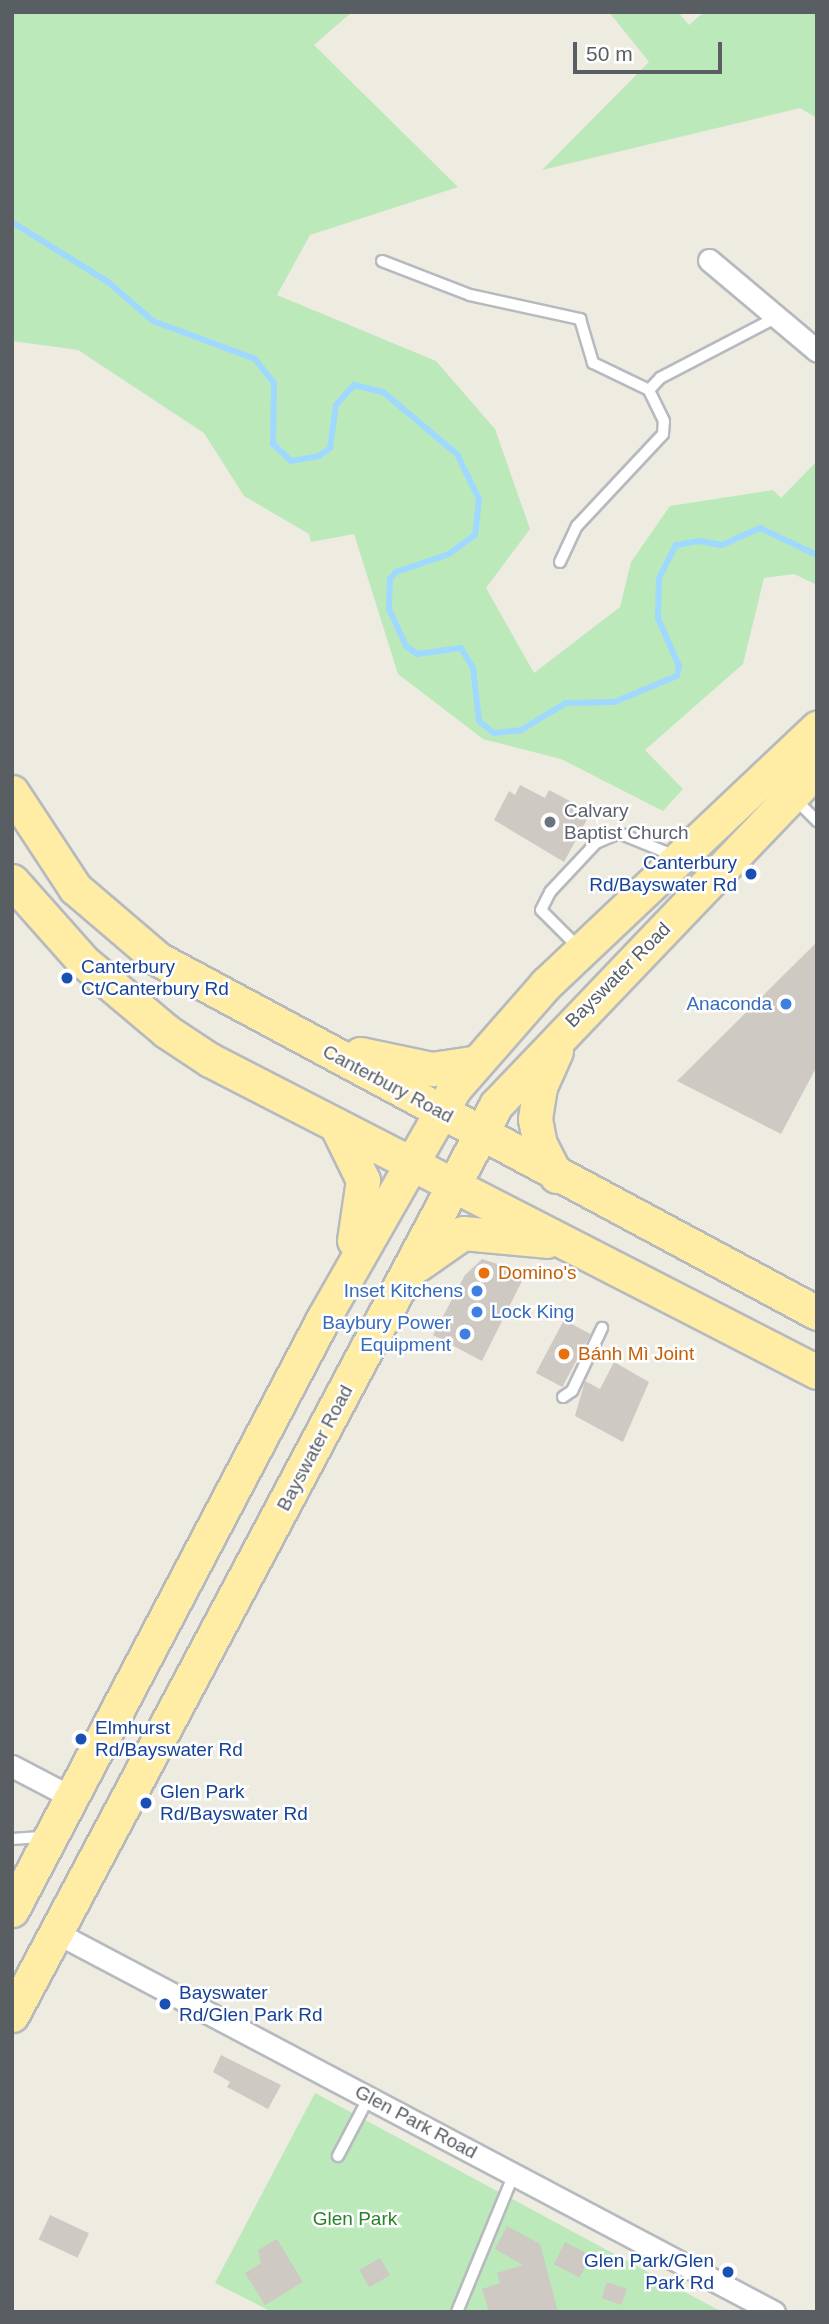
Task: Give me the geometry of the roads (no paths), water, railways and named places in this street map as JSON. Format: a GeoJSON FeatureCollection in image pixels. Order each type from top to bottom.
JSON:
{"type":"FeatureCollection","features":[{"type":"Feature","properties":{"kind":"main road","name":"Bayswater Road"},"geometry":{"type":"LineString","coordinates":[[13,1909],[324,1317],[409,1162],[472,1063],[581,950],[681,859],[817,728]]}},
{"type":"Feature","properties":{"kind":"main road"},"geometry":{"type":"LineString","coordinates":[[781,761],[809,784]]}},
{"type":"Feature","properties":{"kind":"main road","name":"Bayswater Road"},"geometry":{"type":"LineString","coordinates":[[12,2015],[496,1105],[577,1016],[809,784]]}},
{"type":"Feature","properties":{"kind":"main road","name":"Canterbury Road"},"geometry":{"type":"LineString","coordinates":[[12,792],[50,857],[127,937],[278,1026],[817,1313]]}},
{"type":"Feature","properties":{"kind":"main road"},"geometry":{"type":"LineString","coordinates":[[12,881],[83,961],[166,1031],[336,1125],[454,1182],[817,1372]]}},
{"type":"Feature","properties":{"kind":"main road"},"geometry":{"type":"LineString","coordinates":[[556,1176],[540,1144],[536,1107],[554,1055],[577,1016]]}},
{"type":"Feature","properties":{"kind":"main road"},"geometry":{"type":"LineString","coordinates":[[278,1026],[404,1066],[472,1063]]}},
{"type":"Feature","properties":{"kind":"main road"},"geometry":{"type":"LineString","coordinates":[[324,1317],[360,1223],[364,1195],[359,1164],[336,1125]]}},
{"type":"Feature","properties":{"kind":"main road"},"geometry":{"type":"LineString","coordinates":[[405,1278],[444,1242],[463,1233],[577,1247]]}},
{"type":"Feature","properties":{"kind":"main road"},"geometry":{"type":"LineString","coordinates":[[73,1798],[117,1821]]}},
{"type":"Feature","properties":{"kind":"main road"},"geometry":{"type":"LineString","coordinates":[[13,1909],[57,1933]]}},
{"type":"Feature","properties":{"kind":"street"},"geometry":{"type":"LineString","coordinates":[[709,260],[817,351]]}},
{"type":"Feature","properties":{"kind":"street"},"geometry":{"type":"LineString","coordinates":[[12,1766],[73,1798]]}},
{"type":"Feature","properties":{"kind":"street","name":"Glen Park Road"},"geometry":{"type":"LineString","coordinates":[[57,1933],[774,2312]]}},
{"type":"Feature","properties":{"kind":"lane"},"geometry":{"type":"LineString","coordinates":[[382,261],[470,295],[580,319],[593,363],[649,390],[664,421],[663,434],[576,526],[560,562]]}},
{"type":"Feature","properties":{"kind":"lane"},"geometry":{"type":"LineString","coordinates":[[649,390],[670,372],[777,317]]}},
{"type":"Feature","properties":{"kind":"lane"},"geometry":{"type":"LineString","coordinates":[[809,784],[817,821]]}},
{"type":"Feature","properties":{"kind":"lane"},"geometry":{"type":"LineString","coordinates":[[581,950],[541,910],[550,892],[596,843],[618,833],[681,859]]}},
{"type":"Feature","properties":{"kind":"lane"},"geometry":{"type":"LineString","coordinates":[[563,1397],[572,1391],[602,1328]]}},
{"type":"Feature","properties":{"kind":"lane"},"geometry":{"type":"LineString","coordinates":[[12,1839],[53,1837]]}},
{"type":"Feature","properties":{"kind":"lane"},"geometry":{"type":"LineString","coordinates":[[338,2156],[369,2097]]}},
{"type":"Feature","properties":{"kind":"lane"},"geometry":{"type":"LineString","coordinates":[[457,2312],[514,2174]]}},
{"type":"Feature","properties":{"kind":"waterway"},"geometry":{"type":"LineString","coordinates":[[12,222],[108,282],[153,321],[255,359],[274,383],[273,444],[291,461],[319,456],[330,448],[336,405],[354,385],[383,392],[457,454],[479,499],[475,535],[449,554],[396,572],[390,579],[389,609],[406,646],[417,654],[461,648],[473,668],[479,721],[494,733],[521,730],[566,703],[614,702],[677,676],[679,666],[658,618],[659,578],[676,545],[699,541],[722,545],[760,528],[817,555]]}},
{"type":"Feature","properties":{"kind":"place","name":"Calvary Baptist Church"},"geometry":{"type":"Point","coordinates":[550,822]}},
{"type":"Feature","properties":{"kind":"place","name":"Canterbury Rd/Bayswater Rd"},"geometry":{"type":"Point","coordinates":[751,874]}},
{"type":"Feature","properties":{"kind":"place","name":"Canterbury Ct/Canterbury Rd"},"geometry":{"type":"Point","coordinates":[67,978]}},
{"type":"Feature","properties":{"kind":"place","name":"Anaconda"},"geometry":{"type":"Point","coordinates":[786,1004]}},
{"type":"Feature","properties":{"kind":"place","name":"Domino's"},"geometry":{"type":"Point","coordinates":[484,1273]}},
{"type":"Feature","properties":{"kind":"place","name":"Inset Kitchens"},"geometry":{"type":"Point","coordinates":[477,1291]}},
{"type":"Feature","properties":{"kind":"place","name":"Lock King"},"geometry":{"type":"Point","coordinates":[477,1312]}},
{"type":"Feature","properties":{"kind":"place","name":"Baybury Power Equipment"},"geometry":{"type":"Point","coordinates":[465,1334]}},
{"type":"Feature","properties":{"kind":"place","name":"Bánh Mì Joint"},"geometry":{"type":"Point","coordinates":[564,1354]}},
{"type":"Feature","properties":{"kind":"place","name":"Elmhurst Rd/Bayswater Rd"},"geometry":{"type":"Point","coordinates":[81,1739]}},
{"type":"Feature","properties":{"kind":"place","name":"Glen Park Rd/Bayswater Rd"},"geometry":{"type":"Point","coordinates":[146,1803]}},
{"type":"Feature","properties":{"kind":"place","name":"Bayswater Rd/Glen Park Rd"},"geometry":{"type":"Point","coordinates":[165,2004]}},
{"type":"Feature","properties":{"kind":"place","name":"Glen Park/Glen Park Rd"},"geometry":{"type":"Point","coordinates":[728,2272]}},
{"type":"Feature","properties":{"kind":"park label","name":"Glen Park"},"geometry":{"type":"Point","coordinates":[355,2219]}}]}
